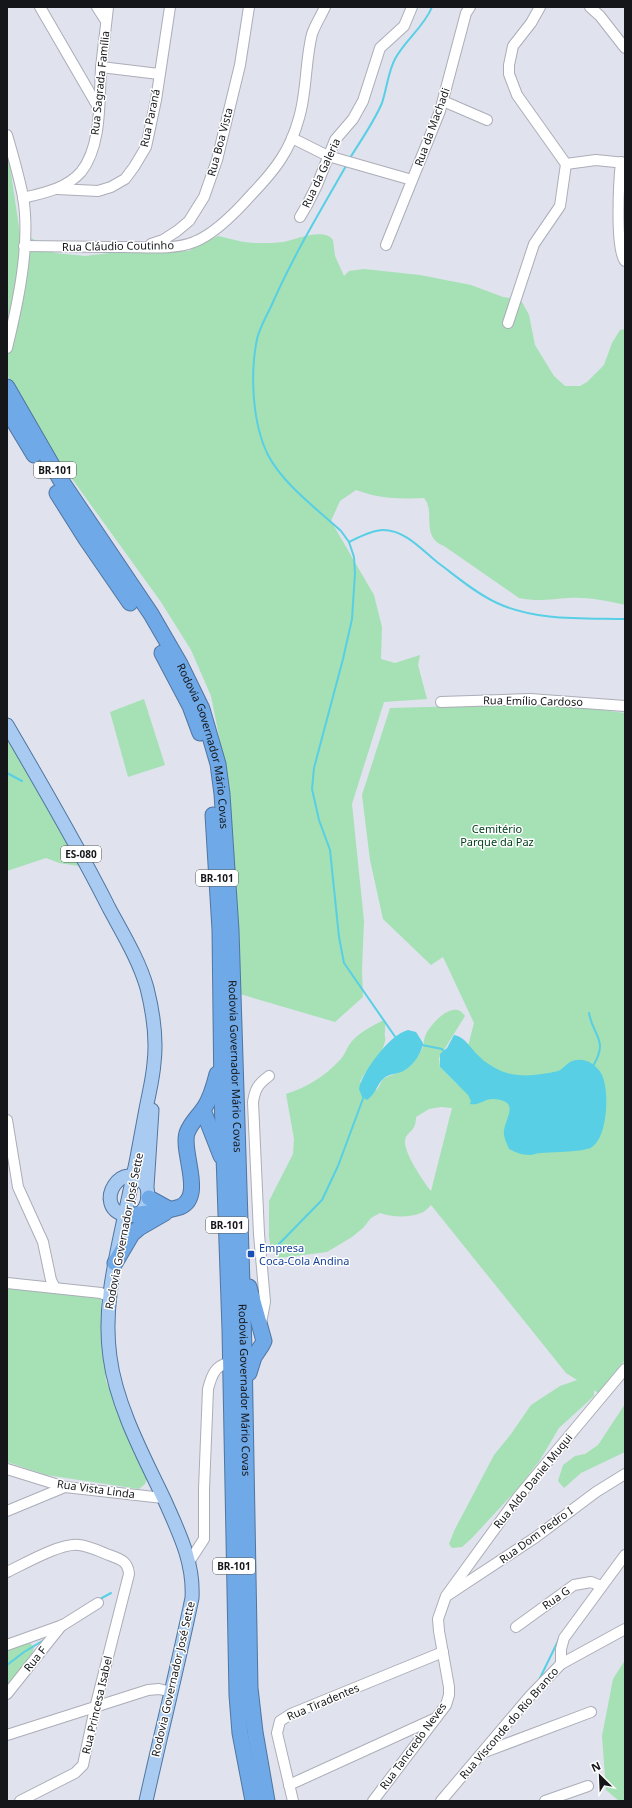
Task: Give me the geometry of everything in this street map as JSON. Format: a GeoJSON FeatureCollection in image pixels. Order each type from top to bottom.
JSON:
{"type":"FeatureCollection","features":[{"type":"Feature","properties":{"kind":"highway","name":"Rodovia Governador Mário Covas"},"geometry":{"type":"LineString","coordinates":[[7,387],[60,479],[151,614],[194,689],[218,764],[222,794],[231,930],[239,1194],[242,1253],[251,1349],[246,1408],[250,1688],[255,1732],[267,1801]]}},
{"type":"Feature","properties":{"kind":"highway","name":"Rodovia Governador Mário Covas"},"geometry":{"type":"LineString","coordinates":[[7,410],[86,539],[155,641],[190,706],[202,738],[210,772],[220,930],[222,1098],[230,1330],[237,1695],[240,1733],[253,1801]]}},
{"type":"Feature","properties":{"kind":"highway"},"geometry":{"type":"LineString","coordinates":[[126,1214],[182,1206],[191,1193],[192,1180],[185,1144],[187,1133],[194,1118],[205,1106],[214,1088],[222,1053]]}},
{"type":"Feature","properties":{"kind":"highway"},"geometry":{"type":"LineString","coordinates":[[205,1106],[222,1098],[228,1100],[231,1105],[235,1184],[239,1194]]}},
{"type":"Feature","properties":{"kind":"highway"},"geometry":{"type":"LineString","coordinates":[[205,1106],[213,1138],[225,1164]]}},
{"type":"Feature","properties":{"kind":"highway"},"geometry":{"type":"LineString","coordinates":[[187,1155],[191,1143],[195,1139],[203,1136],[213,1138]]}},
{"type":"Feature","properties":{"kind":"highway"},"geometry":{"type":"LineString","coordinates":[[148,1193],[172,1208]]}},
{"type":"Feature","properties":{"kind":"highway"},"geometry":{"type":"LineString","coordinates":[[115,1263],[132,1234],[138,1228],[172,1208]]}},
{"type":"Feature","properties":{"kind":"highway"},"geometry":{"type":"LineString","coordinates":[[230,1330],[238,1344],[251,1349],[264,1341],[259,1304],[242,1253]]}},
{"type":"Feature","properties":{"kind":"main road","name":"Rodovia Governador José Sette"},"geometry":{"type":"LineString","coordinates":[[7,724],[82,855],[142,975],[150,1004],[154,1040],[154,1062],[141,1139],[128,1177],[126,1214],[115,1263],[110,1297],[108,1333],[110,1358],[117,1390],[163,1498],[180,1533],[189,1562],[192,1583],[192,1598],[172,1692],[164,1719],[146,1801]]}},
{"type":"Feature","properties":{"kind":"main road"},"geometry":{"type":"LineString","coordinates":[[148,1193],[139,1179],[128,1177],[116,1182],[111,1189],[110,1196],[112,1204],[126,1214],[142,1211],[147,1206],[148,1193],[153,1116],[150,1091]]}},
{"type":"Feature","properties":{"kind":"street"},"geometry":{"type":"LineString","coordinates":[[40,7],[98,108]]}},
{"type":"Feature","properties":{"kind":"street","name":"Rua Sagrada Família"},"geometry":{"type":"LineString","coordinates":[[97,7],[106,21]]}},
{"type":"Feature","properties":{"kind":"street","name":"Rua Sagrada Família"},"geometry":{"type":"LineString","coordinates":[[23,198],[57,189],[72,181],[88,161],[98,126],[98,108],[108,7]]}},
{"type":"Feature","properties":{"kind":"street","name":"Rua Paraná"},"geometry":{"type":"LineString","coordinates":[[57,189],[98,191],[111,187],[125,179],[134,167],[146,147],[156,100],[170,7]]}},
{"type":"Feature","properties":{"kind":"street","name":"Rua Boa Vista"},"geometry":{"type":"LineString","coordinates":[[143,247],[163,240],[177,231],[189,221],[204,197],[217,160],[240,66],[250,7]]}},
{"type":"Feature","properties":{"kind":"street","name":"Rua Cláudio Coutinho"},"geometry":{"type":"LineString","coordinates":[[24,246],[177,246],[193,243],[207,236],[240,207],[273,172],[292,138],[304,101],[311,38],[315,26],[325,7]]}},
{"type":"Feature","properties":{"kind":"street","name":"Rua da Galeria"},"geometry":{"type":"LineString","coordinates":[[300,217],[317,185],[328,156],[338,136],[352,119],[363,101],[380,48],[404,26],[412,7]]}},
{"type":"Feature","properties":{"kind":"street","name":"Rua da Machadi"},"geometry":{"type":"LineString","coordinates":[[386,245],[443,101],[466,13],[470,7]]}},
{"type":"Feature","properties":{"kind":"street"},"geometry":{"type":"LineString","coordinates":[[508,323],[534,244],[560,206],[566,164],[517,95],[509,74],[509,65],[513,46],[531,23],[540,7]]}},
{"type":"Feature","properties":{"kind":"street"},"geometry":{"type":"LineString","coordinates":[[590,7],[600,16],[625,48]]}},
{"type":"Feature","properties":{"kind":"street"},"geometry":{"type":"LineString","coordinates":[[102,68],[159,74]]}},
{"type":"Feature","properties":{"kind":"street"},"geometry":{"type":"LineString","coordinates":[[443,101],[487,120]]}},
{"type":"Feature","properties":{"kind":"street"},"geometry":{"type":"LineString","coordinates":[[7,135],[23,198],[25,227],[15,316],[7,348]]}},
{"type":"Feature","properties":{"kind":"street"},"geometry":{"type":"LineString","coordinates":[[292,138],[328,156],[412,180]]}},
{"type":"Feature","properties":{"kind":"street"},"geometry":{"type":"LineString","coordinates":[[566,164],[596,160],[623,163],[618,189],[621,251],[625,261]]}},
{"type":"Feature","properties":{"kind":"street","name":"Rua Emílio Cardoso"},"geometry":{"type":"LineString","coordinates":[[441,702],[530,699],[625,706]]}},
{"type":"Feature","properties":{"kind":"street"},"geometry":{"type":"LineString","coordinates":[[259,1304],[259,1234],[253,1102],[255,1091],[259,1083],[269,1076]]}},
{"type":"Feature","properties":{"kind":"street"},"geometry":{"type":"LineString","coordinates":[[7,1120],[18,1187],[43,1242],[51,1280],[55,1288]]}},
{"type":"Feature","properties":{"kind":"street"},"geometry":{"type":"LineString","coordinates":[[7,1283],[100,1292],[110,1297]]}},
{"type":"Feature","properties":{"kind":"street"},"geometry":{"type":"LineString","coordinates":[[189,1562],[204,1539],[204,1489],[208,1389],[214,1370],[222,1364],[230,1362]]}},
{"type":"Feature","properties":{"kind":"street","name":"Rua Aldo Daniel Muqui"},"geometry":{"type":"LineString","coordinates":[[446,1596],[518,1497],[625,1369]]}},
{"type":"Feature","properties":{"kind":"street","name":"Rua Vista Linda"},"geometry":{"type":"LineString","coordinates":[[7,1469],[66,1487],[163,1498]]}},
{"type":"Feature","properties":{"kind":"street","name":"Rua Dom Pedro I"},"geometry":{"type":"LineString","coordinates":[[446,1596],[463,1587],[536,1537],[596,1492],[625,1474]]}},
{"type":"Feature","properties":{"kind":"street"},"geometry":{"type":"LineString","coordinates":[[7,1511],[66,1487]]}},
{"type":"Feature","properties":{"kind":"street","name":"Rua Princesa Isabel"},"geometry":{"type":"LineString","coordinates":[[7,1572],[61,1547],[71,1544],[79,1544],[124,1562],[129,1569],[95,1708],[85,1760],[80,1770],[20,1801]]}},
{"type":"Feature","properties":{"kind":"street"},"geometry":{"type":"LineString","coordinates":[[561,1664],[561,1649],[564,1638],[625,1556]]}},
{"type":"Feature","properties":{"kind":"street","name":"Rua G"},"geometry":{"type":"LineString","coordinates":[[516,1627],[574,1585],[583,1582],[591,1582],[602,1586]]}},
{"type":"Feature","properties":{"kind":"street","name":"Rua Tancredo Neves"},"geometry":{"type":"LineString","coordinates":[[373,1801],[446,1705],[449,1696],[448,1672],[438,1631],[438,1619],[446,1596]]}},
{"type":"Feature","properties":{"kind":"street"},"geometry":{"type":"LineString","coordinates":[[7,1645],[63,1625],[98,1602]]}},
{"type":"Feature","properties":{"kind":"street","name":"Rua F"},"geometry":{"type":"LineString","coordinates":[[7,1694],[63,1625]]}},
{"type":"Feature","properties":{"kind":"street","name":"Rua Visconde do Rio Branco"},"geometry":{"type":"LineString","coordinates":[[441,1801],[530,1696],[561,1664],[625,1628]]}},
{"type":"Feature","properties":{"kind":"street","name":"Rua Tiradentes"},"geometry":{"type":"LineString","coordinates":[[293,1801],[277,1733],[280,1722],[285,1717],[443,1652]]}},
{"type":"Feature","properties":{"kind":"street"},"geometry":{"type":"LineString","coordinates":[[7,1735],[148,1690],[159,1689],[172,1692]]}},
{"type":"Feature","properties":{"kind":"street"},"geometry":{"type":"LineString","coordinates":[[482,1753],[591,1712]]}},
{"type":"Feature","properties":{"kind":"street"},"geometry":{"type":"LineString","coordinates":[[289,1785],[438,1717]]}},
{"type":"Feature","properties":{"kind":"street"},"geometry":{"type":"LineString","coordinates":[[545,1801],[588,1786]]}},
{"type":"Feature","properties":{"kind":"green space"},"geometry":{"type":"Polygon","coordinates":[[[7,146],[20,234],[33,239],[55,253],[85,256],[110,253],[189,251],[218,236],[244,242],[269,243],[283,242],[316,234],[329,236],[333,240],[335,256],[344,276],[349,271],[364,269],[420,275],[471,285],[503,297],[516,299],[522,302],[529,315],[535,345],[554,376],[565,386],[580,386],[587,382],[604,365],[612,343],[620,330],[625,329],[625,605],[583,598],[539,600],[519,598],[437,542],[432,537],[430,530],[429,510],[424,498],[390,498],[356,490],[340,501],[331,521],[374,595],[382,627],[381,659],[395,663],[420,655],[418,665],[427,699],[384,702],[352,804],[364,921],[362,969],[363,997],[335,1022],[240,994],[225,766],[211,696],[191,650],[161,602],[52,451],[7,375],[7,146]]]}},
{"type":"Feature","properties":{"kind":"green space"},"geometry":{"type":"Polygon","coordinates":[[[144,699],[165,765],[128,777],[110,712],[144,699]]]}},
{"type":"Feature","properties":{"kind":"green space","name":"Cemitério Parque da Paz"},"geometry":{"type":"Polygon","coordinates":[[[462,706],[571,706],[625,713],[625,1360],[598,1393],[594,1390],[594,1396],[559,1428],[540,1460],[519,1487],[472,1538],[462,1547],[452,1548],[449,1544],[454,1531],[494,1455],[531,1405],[560,1386],[577,1380],[566,1373],[431,1205],[426,1210],[411,1216],[395,1216],[380,1213],[371,1218],[363,1228],[352,1237],[327,1252],[279,1258],[271,1249],[269,1237],[269,1201],[293,1154],[294,1139],[286,1094],[308,1085],[321,1076],[334,1066],[344,1055],[349,1045],[356,1037],[365,1030],[384,1020],[384,1046],[360,1082],[377,1090],[383,1079],[403,1071],[416,1060],[423,1047],[425,1036],[430,1027],[444,1014],[455,1010],[460,1011],[465,1016],[439,1058],[440,1067],[458,1085],[474,1023],[443,957],[431,965],[383,919],[370,860],[362,795],[390,708],[462,706]],[[441,1107],[429,1109],[416,1117],[416,1122],[413,1129],[407,1135],[405,1141],[411,1159],[431,1191],[452,1108],[441,1107]]]}},
{"type":"Feature","properties":{"kind":"green space"},"geometry":{"type":"Polygon","coordinates":[[[7,732],[85,867],[59,863],[46,858],[7,871],[7,732]]]}},
{"type":"Feature","properties":{"kind":"green space"},"geometry":{"type":"Polygon","coordinates":[[[7,1285],[101,1294],[101,1322],[106,1381],[147,1478],[145,1484],[139,1489],[46,1475],[7,1462],[7,1285]]]}},
{"type":"Feature","properties":{"kind":"green space"},"geometry":{"type":"Polygon","coordinates":[[[625,1404],[625,1452],[581,1473],[564,1488],[558,1481],[563,1465],[575,1456],[585,1454],[598,1445],[625,1404]]]}},
{"type":"Feature","properties":{"kind":"green space"},"geometry":{"type":"Polygon","coordinates":[[[27,1640],[34,1647],[28,1668],[7,1688],[7,1648],[27,1640]]]}},
{"type":"Feature","properties":{"kind":"green space"},"geometry":{"type":"Polygon","coordinates":[[[625,1660],[625,1801],[619,1801],[606,1790],[602,1736],[613,1679],[625,1660]]]}},
{"type":"Feature","properties":{"kind":"water"},"geometry":{"type":"Polygon","coordinates":[[[408,1030],[416,1032],[423,1043],[416,1060],[405,1070],[384,1078],[379,1083],[373,1095],[367,1100],[362,1097],[359,1089],[365,1073],[371,1064],[385,1046],[401,1033],[408,1030]]]}},
{"type":"Feature","properties":{"kind":"water"},"geometry":{"type":"Polygon","coordinates":[[[454,1035],[462,1038],[485,1062],[510,1074],[538,1075],[558,1071],[574,1060],[583,1060],[591,1063],[601,1073],[606,1089],[606,1112],[601,1133],[597,1142],[588,1149],[568,1152],[526,1155],[509,1149],[504,1133],[510,1111],[507,1103],[502,1100],[491,1099],[476,1104],[470,1104],[471,1101],[468,1095],[440,1067],[440,1054],[447,1048],[454,1035]]]}},
{"type":"Feature","properties":{"kind":"waterway"},"geometry":{"type":"LineString","coordinates":[[350,158],[379,110],[395,59],[429,14],[432,7]]}},
{"type":"Feature","properties":{"kind":"waterway"},"geometry":{"type":"LineString","coordinates":[[346,166],[298,250],[260,329],[255,352],[253,382],[259,428],[268,455],[274,466],[301,496],[341,531],[349,542],[354,557],[355,573],[352,619],[314,768],[312,789],[319,820],[330,850],[339,937],[344,963],[396,1038]]}},
{"type":"Feature","properties":{"kind":"waterway"},"geometry":{"type":"LineString","coordinates":[[349,542],[374,531],[391,531],[398,533],[412,541],[437,562],[481,594],[512,609],[544,616],[625,619]]}},
{"type":"Feature","properties":{"kind":"waterway"},"geometry":{"type":"LineString","coordinates":[[7,773],[22,781]]}},
{"type":"Feature","properties":{"kind":"waterway"},"geometry":{"type":"LineString","coordinates":[[589,1013],[600,1044],[598,1057],[593,1066]]}},
{"type":"Feature","properties":{"kind":"waterway"},"geometry":{"type":"LineString","coordinates":[[422,1045],[442,1049],[444,1052]]}},
{"type":"Feature","properties":{"kind":"waterway"},"geometry":{"type":"LineString","coordinates":[[274,1249],[322,1200],[338,1166],[364,1096]]}},
{"type":"Feature","properties":{"kind":"waterway"},"geometry":{"type":"LineString","coordinates":[[100,1599],[111,1593]]}},
{"type":"Feature","properties":{"kind":"waterway"},"geometry":{"type":"LineString","coordinates":[[539,1680],[559,1639]]}},
{"type":"Feature","properties":{"kind":"waterway"},"geometry":{"type":"LineString","coordinates":[[7,1665],[24,1652],[44,1640]]}},
{"type":"Feature","properties":{"kind":"place","name":"Empresa Coca-Cola Andina"},"geometry":{"type":"Point","coordinates":[251,1254]}}]}
